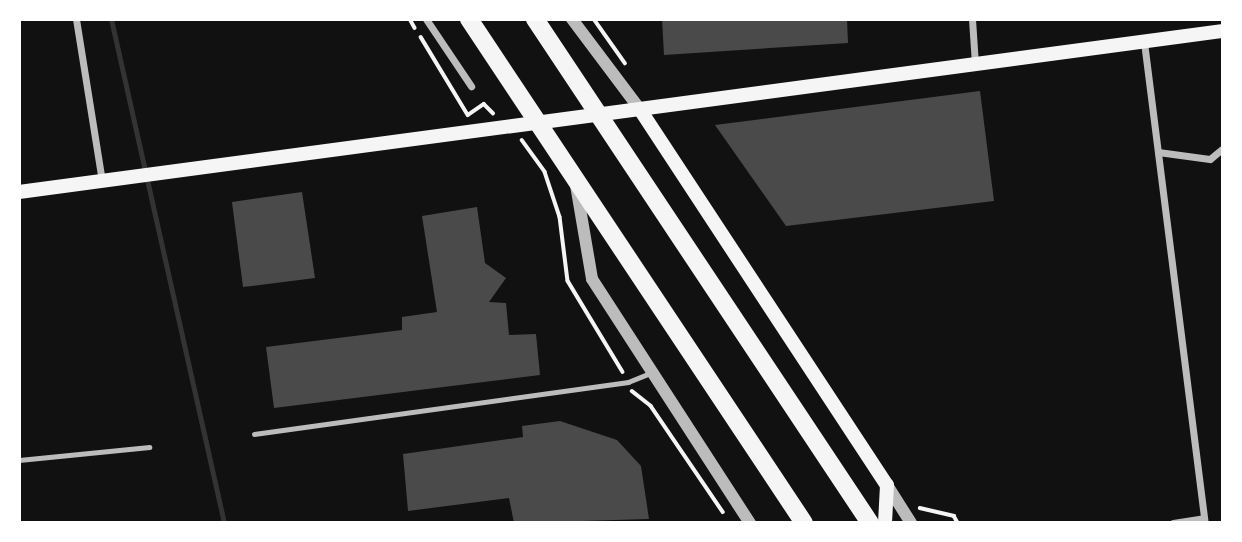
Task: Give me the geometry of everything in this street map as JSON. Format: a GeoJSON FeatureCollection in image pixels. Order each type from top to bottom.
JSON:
{"type":"FeatureCollection","features":[{"type":"Feature","properties":{"kind":"highway"},"geometry":{"type":"LineString","coordinates":[[469,19],[804,523]]}},
{"type":"Feature","properties":{"kind":"highway"},"geometry":{"type":"LineString","coordinates":[[535,19],[870,523]]}},
{"type":"Feature","properties":{"kind":"main road"},"geometry":{"type":"LineString","coordinates":[[19,192],[975,67],[1223,31]]}},
{"type":"Feature","properties":{"kind":"main road"},"geometry":{"type":"LineString","coordinates":[[641,111],[887,485],[885,523]]}},
{"type":"Feature","properties":{"kind":"street"},"geometry":{"type":"LineString","coordinates":[[76,19],[102,181]]}},
{"type":"Feature","properties":{"kind":"street"},"geometry":{"type":"LineString","coordinates":[[426,19],[471,86]]}},
{"type":"Feature","properties":{"kind":"street"},"geometry":{"type":"LineString","coordinates":[[572,19],[641,111]]}},
{"type":"Feature","properties":{"kind":"street"},"geometry":{"type":"LineString","coordinates":[[972,19],[975,67]]}},
{"type":"Feature","properties":{"kind":"street"},"geometry":{"type":"LineString","coordinates":[[1144,42],[1205,520],[1173,523]]}},
{"type":"Feature","properties":{"kind":"street"},"geometry":{"type":"LineString","coordinates":[[1158,152],[1210,159],[1223,148]]}},
{"type":"Feature","properties":{"kind":"street"},"geometry":{"type":"LineString","coordinates":[[575,178],[592,279],[750,523]]}},
{"type":"Feature","properties":{"kind":"street"},"geometry":{"type":"LineString","coordinates":[[887,485],[911,523]]}},
{"type":"Feature","properties":{"kind":"lane"},"geometry":{"type":"LineString","coordinates":[[254,433],[628,382],[653,372]]}},
{"type":"Feature","properties":{"kind":"lane"},"geometry":{"type":"LineString","coordinates":[[19,460],[149,447]]}},
{"type":"Feature","properties":{"kind":"path"},"geometry":{"type":"LineString","coordinates":[[594,19],[625,61]]}},
{"type":"Feature","properties":{"kind":"path"},"geometry":{"type":"LineString","coordinates":[[525,142],[545,172],[560,217],[568,281],[619,364]]}},
{"type":"Feature","properties":{"kind":"path"},"geometry":{"type":"LineString","coordinates":[[635,396],[651,406],[730,523]]}},
{"type":"Feature","properties":{"kind":"path"},"geometry":{"type":"LineString","coordinates":[[911,506],[954,516],[958,523]]}},
{"type":"Feature","properties":{"kind":"building"},"geometry":{"type":"Polygon","coordinates":[[[662,19],[847,19],[848,43],[664,55],[662,19]]]}},
{"type":"Feature","properties":{"kind":"building"},"geometry":{"type":"Polygon","coordinates":[[[980,91],[994,201],[786,226],[715,125],[980,91]]]}},
{"type":"Feature","properties":{"kind":"building"},"geometry":{"type":"Polygon","coordinates":[[[302,192],[315,278],[243,287],[232,202],[302,192]]]}},
{"type":"Feature","properties":{"kind":"building"},"geometry":{"type":"Polygon","coordinates":[[[477,207],[485,263],[506,278],[489,302],[506,303],[509,335],[536,334],[540,375],[274,408],[266,347],[402,330],[402,317],[437,312],[422,216],[477,207]]]}},
{"type":"Feature","properties":{"kind":"building"},"geometry":{"type":"Polygon","coordinates":[[[560,421],[617,440],[641,466],[649,519],[514,523],[509,498],[408,511],[403,454],[523,437],[522,426],[560,421]]]}},
{"type":"Feature","properties":{"kind":"waterway"},"geometry":{"type":"LineString","coordinates":[[111,19],[224,523]]}}]}
